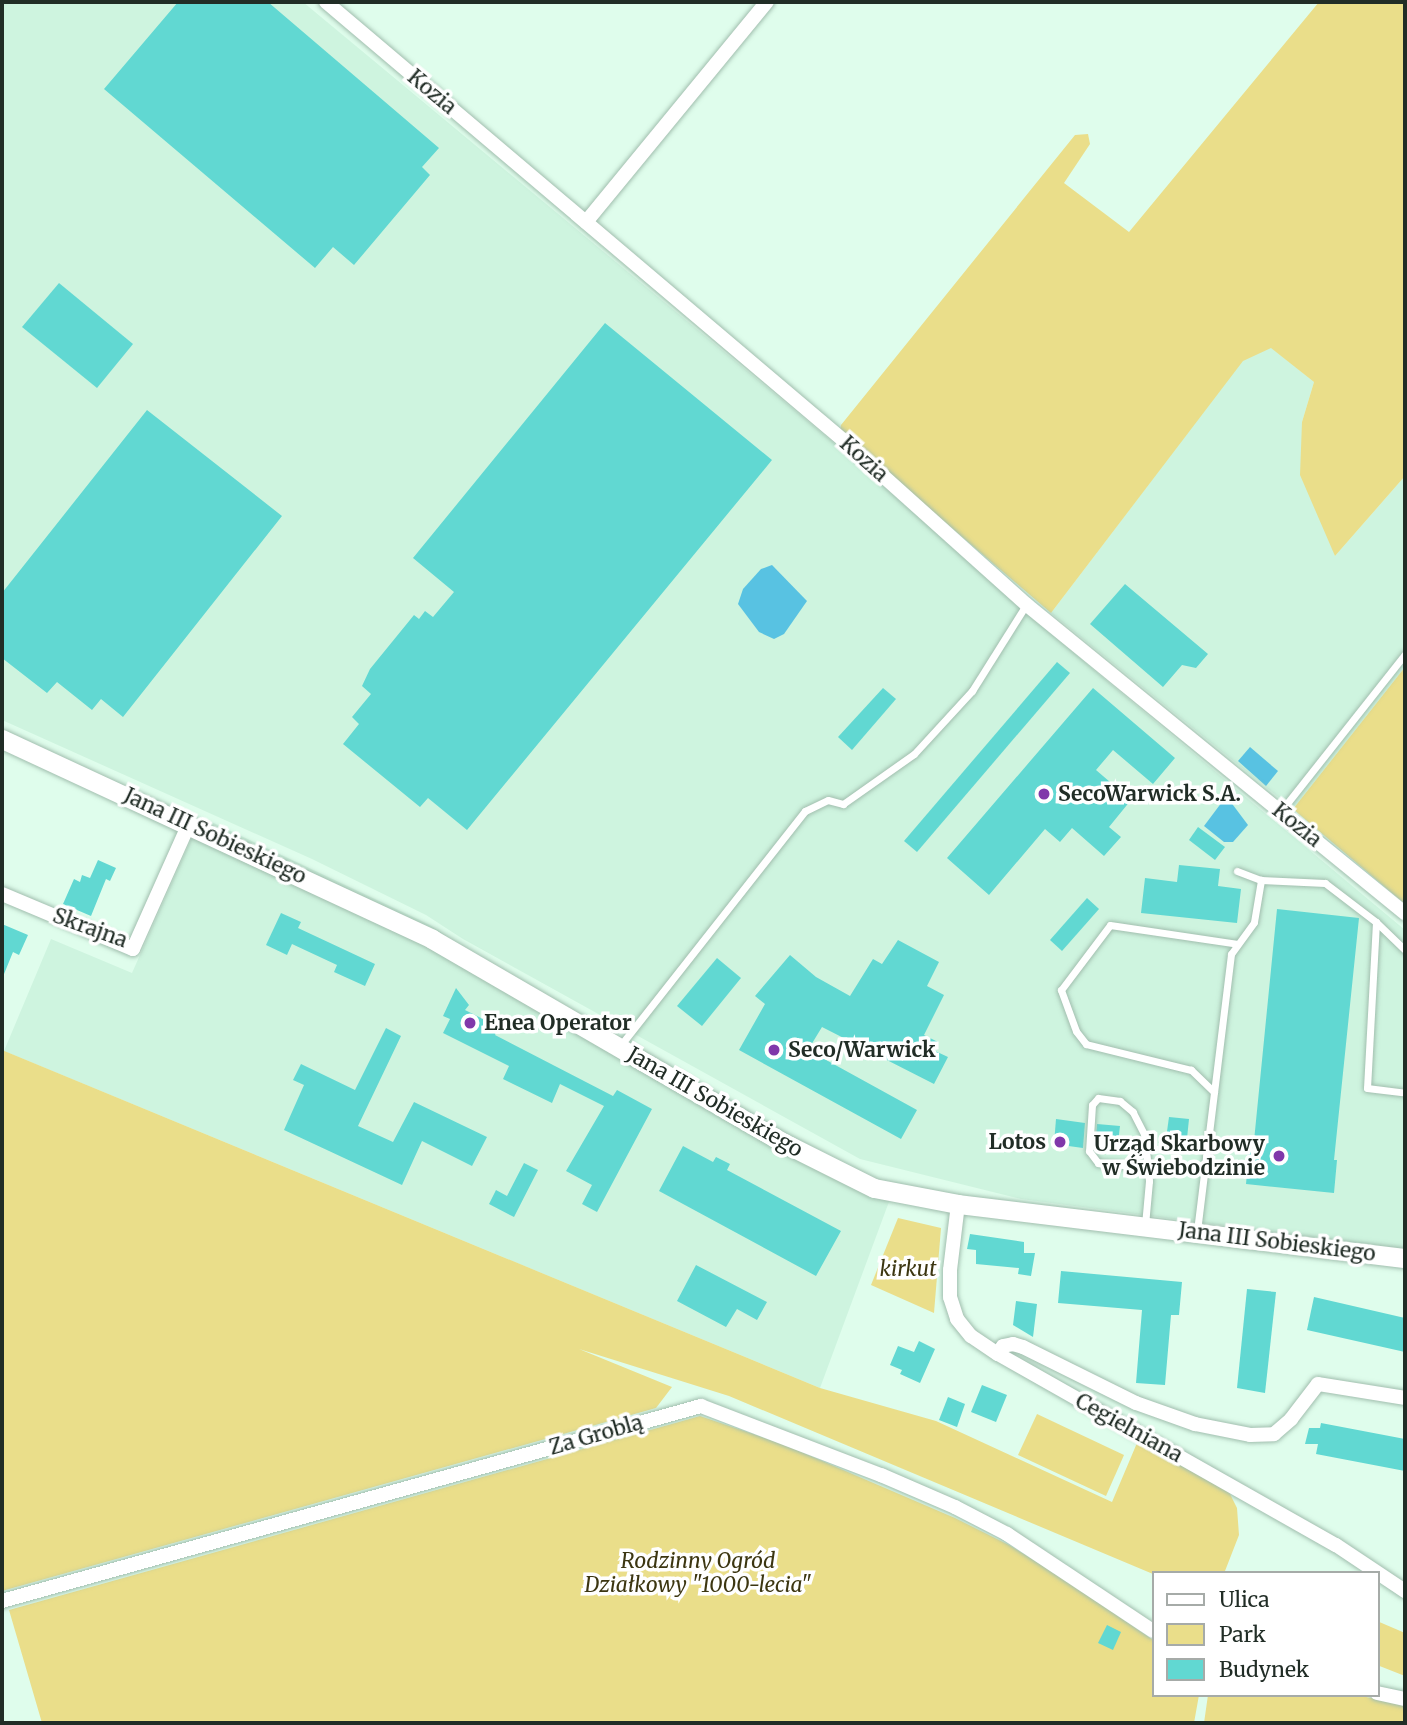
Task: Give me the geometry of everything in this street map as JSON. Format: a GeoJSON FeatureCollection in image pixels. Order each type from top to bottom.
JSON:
{"type":"FeatureCollection","features":[{"type":"Feature","properties":{"kind":"street","name":"Kozia"},"geometry":{"type":"LineString","coordinates":[[326,2],[843,440],[1027,605],[1405,913]]}},
{"type":"Feature","properties":{"kind":"street"},"geometry":{"type":"LineString","coordinates":[[586,222],[767,2]]}},
{"type":"Feature","properties":{"kind":"street","name":"Jana III Sobieskiego"},"geometry":{"type":"LineString","coordinates":[[2,738],[432,939],[842,1174],[897,1194],[958,1204],[1405,1258]]}},
{"type":"Feature","properties":{"kind":"street","name":"Skrajna"},"geometry":{"type":"LineString","coordinates":[[2,894],[133,948],[188,824]]}},
{"type":"Feature","properties":{"kind":"street","name":"Cegielniana"},"geometry":{"type":"LineString","coordinates":[[958,1204],[950,1270],[953,1308],[971,1336],[998,1354],[1327,1539],[1375,1571]]}},
{"type":"Feature","properties":{"kind":"street"},"geometry":{"type":"LineString","coordinates":[[998,1354],[1003,1346],[1023,1347],[1136,1403],[1222,1431],[1274,1434],[1291,1419],[1318,1384],[1405,1398]]}},
{"type":"Feature","properties":{"kind":"street","name":"Za Groblą"},"geometry":{"type":"LineString","coordinates":[[2,1601],[701,1406],[881,1475],[955,1507],[1007,1534],[1152,1630]]}},
{"type":"Feature","properties":{"kind":"street","name":"Cegielniana"},"geometry":{"type":"LineString","coordinates":[[1379,1574],[1405,1591]]}},
{"type":"Feature","properties":{"kind":"street"},"geometry":{"type":"LineString","coordinates":[[1379,1693],[1405,1699]]}},
{"type":"Feature","properties":{"kind":"lane"},"geometry":{"type":"LineString","coordinates":[[619,1047],[805,811],[828,800],[843,804],[914,754],[972,691],[1027,605]]}},
{"type":"Feature","properties":{"kind":"lane"},"geometry":{"type":"LineString","coordinates":[[1281,811],[1405,653]]}},
{"type":"Feature","properties":{"kind":"lane"},"geometry":{"type":"LineString","coordinates":[[1237,871],[1261,880],[1325,883],[1376,922],[1405,950]]}},
{"type":"Feature","properties":{"kind":"lane"},"geometry":{"type":"LineString","coordinates":[[1197,1232],[1231,954],[1254,922],[1261,880]]}},
{"type":"Feature","properties":{"kind":"lane"},"geometry":{"type":"LineString","coordinates":[[1376,922],[1367,1088],[1405,1093]]}},
{"type":"Feature","properties":{"kind":"lane"},"geometry":{"type":"LineString","coordinates":[[1214,1092],[1191,1070],[1086,1044],[1076,1031],[1060,989],[1110,925],[1238,944]]}},
{"type":"Feature","properties":{"kind":"lane"},"geometry":{"type":"LineString","coordinates":[[1145,1226],[1148,1167],[1144,1134],[1133,1112],[1120,1101],[1098,1098],[1092,1105],[1089,1152],[1098,1163],[1148,1167]]}},
{"type":"Feature","properties":{"kind":"shaded area"},"geometry":{"type":"Polygon","coordinates":[[[2,2],[303,2],[829,439],[1095,671],[1405,930],[1405,1249],[1021,1199],[860,1159],[463,939],[426,915],[312,859],[2,720],[2,2]]]}},
{"type":"Feature","properties":{"kind":"shaded area"},"geometry":{"type":"Polygon","coordinates":[[[1271,347],[1314,382],[1302,422],[1335,556],[1405,476],[1405,667],[1293,809],[1051,613],[1243,360],[1271,347]]]}},
{"type":"Feature","properties":{"kind":"shaded area"},"geometry":{"type":"Polygon","coordinates":[[[201,817],[430,925],[610,1044],[890,1199],[820,1388],[4,1051],[51,939],[132,973],[201,817]]]}},
{"type":"Feature","properties":{"kind":"green space"},"geometry":{"type":"Polygon","coordinates":[[[1319,2],[1405,2],[1405,476],[1335,556],[1300,475],[1302,422],[1314,382],[1271,348],[1243,361],[1051,613],[840,432],[841,425],[1075,135],[1088,134],[1090,144],[1064,183],[1129,232],[1319,2]]]}},
{"type":"Feature","properties":{"kind":"green space"},"geometry":{"type":"Polygon","coordinates":[[[1405,667],[1405,904],[1293,809],[1405,667]]]}},
{"type":"Feature","properties":{"kind":"green space"},"geometry":{"type":"Polygon","coordinates":[[[2,1050],[820,1388],[936,1421],[1112,1502],[1137,1443],[1228,1490],[1237,1508],[1239,1535],[1225,1571],[1152,1571],[1152,1574],[729,1396],[579,1349],[672,1387],[656,1408],[2,1591],[2,1050]]]}},
{"type":"Feature","properties":{"kind":"green space","name":"kirkut"},"geometry":{"type":"Polygon","coordinates":[[[898,1218],[941,1228],[934,1313],[871,1285],[898,1218]]]}},
{"type":"Feature","properties":{"kind":"green space"},"geometry":{"type":"Polygon","coordinates":[[[1037,1414],[1124,1455],[1106,1496],[1018,1455],[1037,1414]]]}},
{"type":"Feature","properties":{"kind":"green space","name":"Rodzinny Ogród Działkowy \"1000-lecia\""},"geometry":{"type":"Polygon","coordinates":[[[700,1416],[785,1445],[955,1518],[1009,1545],[1152,1639],[1152,1697],[1199,1697],[1194,1723],[42,1723],[9,1610],[700,1416]]]}},
{"type":"Feature","properties":{"kind":"green space"},"geometry":{"type":"Polygon","coordinates":[[[1379,1622],[1405,1633],[1405,1676],[1379,1666],[1379,1622]]]}},
{"type":"Feature","properties":{"kind":"green space"},"geometry":{"type":"Polygon","coordinates":[[[1208,1697],[1366,1697],[1405,1704],[1405,1723],[1204,1723],[1208,1697]]]}},
{"type":"Feature","properties":{"kind":"water"},"geometry":{"type":"Polygon","coordinates":[[[772,565],[807,601],[784,634],[774,639],[759,632],[738,604],[743,589],[761,569],[772,565]]]}},
{"type":"Feature","properties":{"kind":"water"},"geometry":{"type":"Polygon","coordinates":[[[1250,747],[1278,771],[1266,786],[1238,761],[1250,747]]]}},
{"type":"Feature","properties":{"kind":"water"},"geometry":{"type":"Polygon","coordinates":[[[1230,801],[1248,825],[1233,842],[1224,842],[1204,826],[1222,802],[1230,801]]]}},
{"type":"Feature","properties":{"kind":"building"},"geometry":{"type":"Polygon","coordinates":[[[178,2],[268,2],[439,148],[422,167],[430,175],[354,265],[333,247],[315,268],[104,89],[178,2]]]}},
{"type":"Feature","properties":{"kind":"building"},"geometry":{"type":"Polygon","coordinates":[[[59,283],[133,344],[97,388],[22,327],[59,283]]]}},
{"type":"Feature","properties":{"kind":"building"},"geometry":{"type":"Polygon","coordinates":[[[605,323],[772,460],[467,830],[428,798],[420,807],[343,744],[359,724],[352,717],[371,694],[362,686],[370,669],[414,615],[419,619],[425,611],[433,617],[454,592],[413,558],[605,323]]]}},
{"type":"Feature","properties":{"kind":"building"},"geometry":{"type":"Polygon","coordinates":[[[147,410],[282,516],[123,717],[101,699],[92,710],[57,682],[47,693],[2,658],[2,593],[147,410]]]}},
{"type":"Feature","properties":{"kind":"building"},"geometry":{"type":"Polygon","coordinates":[[[1125,584],[1208,654],[1196,668],[1182,665],[1163,687],[1090,624],[1125,584]]]}},
{"type":"Feature","properties":{"kind":"building"},"geometry":{"type":"Polygon","coordinates":[[[1057,662],[1070,673],[917,852],[904,841],[1057,662]]]}},
{"type":"Feature","properties":{"kind":"building"},"geometry":{"type":"Polygon","coordinates":[[[883,688],[896,699],[852,750],[838,737],[883,688]]]}},
{"type":"Feature","properties":{"kind":"building","name":"SecoWarwick S.A."},"geometry":{"type":"Polygon","coordinates":[[[1093,688],[1175,758],[1153,784],[1113,750],[1096,770],[1131,800],[1109,827],[1121,837],[1104,856],[1072,828],[1060,842],[1045,829],[989,895],[947,858],[1093,688]]]}},
{"type":"Feature","properties":{"kind":"building"},"geometry":{"type":"Polygon","coordinates":[[[1198,827],[1225,847],[1215,860],[1189,840],[1198,827]]]}},
{"type":"Feature","properties":{"kind":"building"},"geometry":{"type":"Polygon","coordinates":[[[98,860],[116,868],[110,881],[106,879],[91,916],[63,904],[74,879],[80,882],[82,875],[90,878],[98,860]]]}},
{"type":"Feature","properties":{"kind":"building"},"geometry":{"type":"Polygon","coordinates":[[[1179,865],[1220,869],[1218,886],[1241,889],[1237,923],[1141,913],[1145,878],[1177,882],[1179,865]]]}},
{"type":"Feature","properties":{"kind":"building"},"geometry":{"type":"Polygon","coordinates":[[[1087,898],[1099,909],[1062,951],[1050,940],[1087,898]]]}},
{"type":"Feature","properties":{"kind":"building"},"geometry":{"type":"Polygon","coordinates":[[[1277,909],[1359,918],[1334,1160],[1337,1160],[1334,1193],[1246,1184],[1249,1151],[1253,1151],[1277,909]]]}},
{"type":"Feature","properties":{"kind":"building"},"geometry":{"type":"Polygon","coordinates":[[[281,913],[301,922],[298,928],[375,964],[365,986],[334,972],[337,965],[292,944],[287,955],[266,945],[281,913]]]}},
{"type":"Feature","properties":{"kind":"building"},"geometry":{"type":"Polygon","coordinates":[[[2,924],[28,935],[19,955],[13,952],[2,979],[2,924]]]}},
{"type":"Feature","properties":{"kind":"building"},"geometry":{"type":"Polygon","coordinates":[[[898,940],[939,962],[927,986],[944,995],[924,1035],[938,1042],[933,1050],[948,1057],[934,1084],[822,1027],[808,1050],[917,1110],[901,1139],[739,1050],[765,1004],[755,996],[790,955],[816,977],[850,996],[873,959],[882,964],[898,940]]]}},
{"type":"Feature","properties":{"kind":"building"},"geometry":{"type":"Polygon","coordinates":[[[717,958],[741,978],[702,1026],[677,1006],[717,958]]]}},
{"type":"Feature","properties":{"kind":"building"},"geometry":{"type":"Polygon","coordinates":[[[456,988],[469,1005],[465,1010],[499,1027],[495,1035],[613,1096],[617,1090],[652,1109],[597,1212],[582,1204],[592,1185],[566,1171],[604,1106],[560,1084],[552,1103],[503,1079],[509,1066],[443,1033],[450,1019],[443,1016],[456,988]]]}},
{"type":"Feature","properties":{"kind":"building"},"geometry":{"type":"Polygon","coordinates":[[[386,1028],[401,1036],[358,1126],[393,1142],[414,1102],[487,1137],[472,1166],[422,1141],[402,1185],[284,1130],[304,1085],[293,1080],[301,1064],[355,1090],[386,1028]]]}},
{"type":"Feature","properties":{"kind":"building"},"geometry":{"type":"Polygon","coordinates":[[[1169,1117],[1189,1119],[1186,1148],[1165,1146],[1169,1117]]]}},
{"type":"Feature","properties":{"kind":"building"},"geometry":{"type":"Polygon","coordinates":[[[1056,1119],[1085,1123],[1083,1148],[1054,1144],[1056,1119]]]}},
{"type":"Feature","properties":{"kind":"building"},"geometry":{"type":"Polygon","coordinates":[[[1097,1124],[1120,1126],[1117,1151],[1095,1149],[1097,1124]]]}},
{"type":"Feature","properties":{"kind":"building"},"geometry":{"type":"Polygon","coordinates":[[[683,1146],[713,1162],[716,1157],[730,1164],[727,1170],[841,1231],[816,1276],[659,1191],[683,1146]]]}},
{"type":"Feature","properties":{"kind":"building"},"geometry":{"type":"Polygon","coordinates":[[[524,1163],[538,1170],[514,1217],[489,1204],[496,1190],[507,1196],[524,1163]]]}},
{"type":"Feature","properties":{"kind":"building"},"geometry":{"type":"Polygon","coordinates":[[[970,1234],[1024,1242],[1024,1253],[1035,1253],[1031,1276],[1018,1274],[1019,1268],[976,1264],[976,1250],[967,1249],[970,1234]]]}},
{"type":"Feature","properties":{"kind":"building"},"geometry":{"type":"Polygon","coordinates":[[[696,1265],[767,1302],[757,1320],[737,1309],[726,1327],[677,1301],[696,1265]]]}},
{"type":"Feature","properties":{"kind":"building"},"geometry":{"type":"Polygon","coordinates":[[[1061,1271],[1182,1282],[1179,1315],[1171,1315],[1165,1385],[1136,1383],[1142,1310],[1058,1303],[1061,1271]]]}},
{"type":"Feature","properties":{"kind":"building"},"geometry":{"type":"Polygon","coordinates":[[[1247,1289],[1276,1292],[1265,1393],[1237,1388],[1247,1289]]]}},
{"type":"Feature","properties":{"kind":"building"},"geometry":{"type":"Polygon","coordinates":[[[1314,1297],[1405,1318],[1405,1352],[1307,1330],[1314,1297]]]}},
{"type":"Feature","properties":{"kind":"building"},"geometry":{"type":"Polygon","coordinates":[[[1016,1301],[1037,1304],[1033,1337],[1013,1325],[1016,1301]]]}},
{"type":"Feature","properties":{"kind":"building"},"geometry":{"type":"Polygon","coordinates":[[[919,1341],[935,1349],[920,1383],[900,1374],[902,1370],[890,1365],[898,1346],[914,1352],[919,1341]]]}},
{"type":"Feature","properties":{"kind":"building"},"geometry":{"type":"Polygon","coordinates":[[[982,1385],[1007,1395],[996,1422],[971,1412],[982,1385]]]}},
{"type":"Feature","properties":{"kind":"building"},"geometry":{"type":"Polygon","coordinates":[[[948,1397],[965,1404],[957,1427],[939,1420],[948,1397]]]}},
{"type":"Feature","properties":{"kind":"building"},"geometry":{"type":"Polygon","coordinates":[[[1321,1423],[1405,1439],[1405,1471],[1316,1454],[1318,1444],[1305,1444],[1309,1428],[1320,1428],[1321,1423]]]}},
{"type":"Feature","properties":{"kind":"building"},"geometry":{"type":"Polygon","coordinates":[[[1107,1625],[1121,1632],[1113,1650],[1098,1643],[1107,1625]]]}},
{"type":"Feature","properties":{"kind":"place","name":"SecoWarwick S.A."},"geometry":{"type":"Point","coordinates":[1044,794]}},
{"type":"Feature","properties":{"kind":"place","name":"Enea Operator"},"geometry":{"type":"Point","coordinates":[470,1023]}},
{"type":"Feature","properties":{"kind":"place","name":"Seco/Warwick"},"geometry":{"type":"Point","coordinates":[774,1050]}},
{"type":"Feature","properties":{"kind":"place","name":"Lotos"},"geometry":{"type":"Point","coordinates":[1060,1142]}},
{"type":"Feature","properties":{"kind":"place","name":"Urząd Skarbowy w Świebodzinie"},"geometry":{"type":"Point","coordinates":[1279,1156]}}]}
